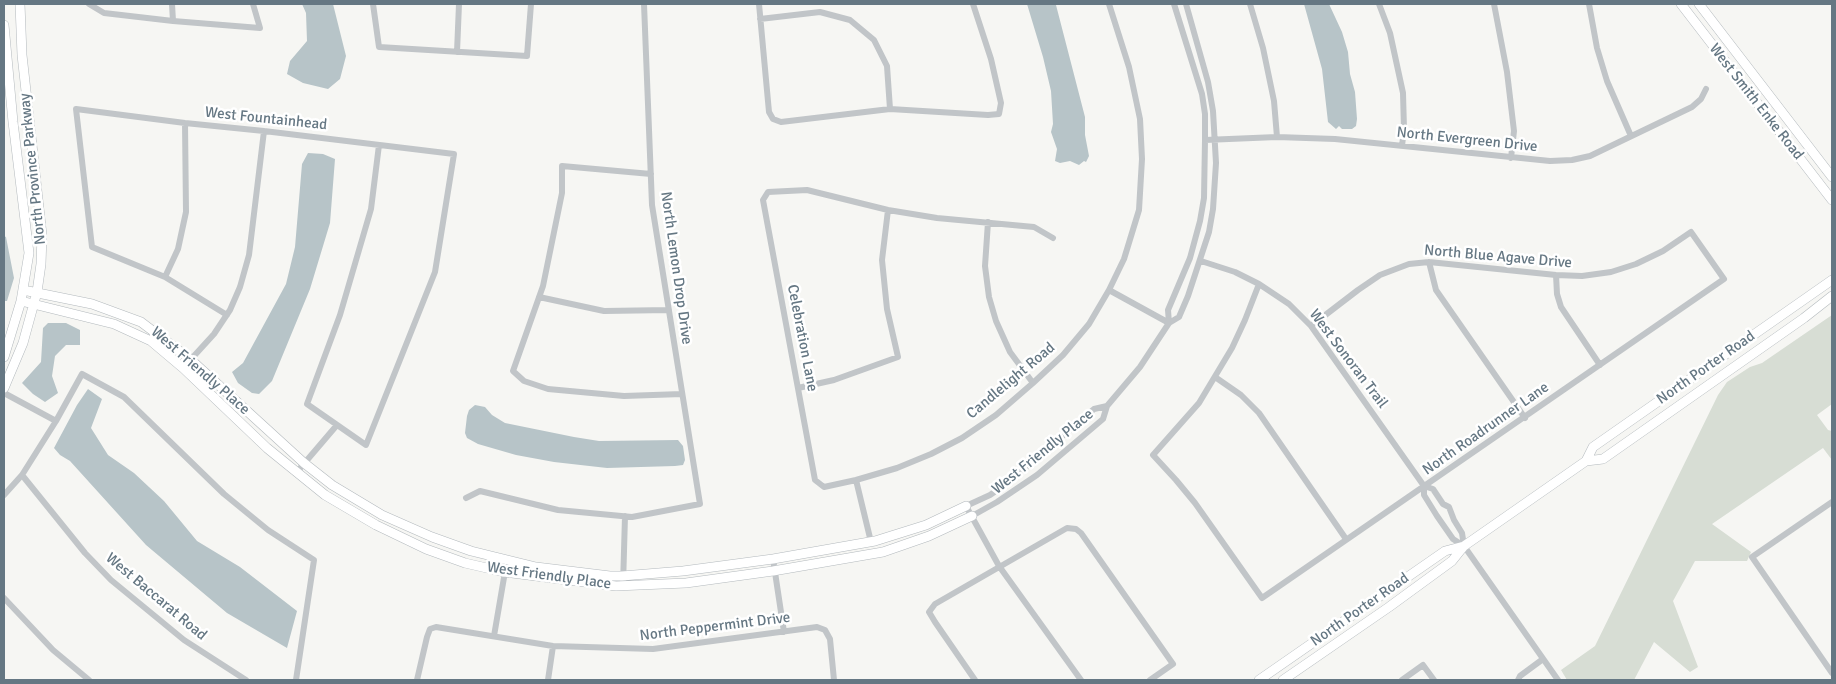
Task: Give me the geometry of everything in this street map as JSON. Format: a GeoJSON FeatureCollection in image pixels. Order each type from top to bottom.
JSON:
{"type":"FeatureCollection","features":[{"type":"Feature","properties":{"kind":"street","name":"North Province Parkway"},"geometry":{"type":"LineString","coordinates":[[4,388],[23,343],[37,292],[41,264],[42,235],[22,55],[20,4]]}},
{"type":"Feature","properties":{"kind":"street"},"geometry":{"type":"LineString","coordinates":[[88,4],[104,13],[260,28],[254,4]]}},
{"type":"Feature","properties":{"kind":"street"},"geometry":{"type":"LineString","coordinates":[[172,4],[173,21]]}},
{"type":"Feature","properties":{"kind":"street"},"geometry":{"type":"LineString","coordinates":[[373,4],[379,47],[528,56],[531,4]]}},
{"type":"Feature","properties":{"kind":"street"},"geometry":{"type":"LineString","coordinates":[[457,52],[459,4]]}},
{"type":"Feature","properties":{"kind":"street","name":"North Lemon Drop Drive"},"geometry":{"type":"LineString","coordinates":[[625,516],[632,517],[700,504],[652,205],[644,4]]}},
{"type":"Feature","properties":{"kind":"street"},"geometry":{"type":"LineString","coordinates":[[758,4],[769,112],[774,119],[781,122],[890,108],[988,115],[999,114],[1001,103],[991,59],[973,4]]}},
{"type":"Feature","properties":{"kind":"street","name":"Candlelight Road"},"geometry":{"type":"LineString","coordinates":[[824,487],[896,468],[931,454],[962,438],[996,415],[1033,383],[1063,355],[1089,324],[1124,259],[1138,210],[1142,159],[1140,119],[1129,67],[1109,4]]}},
{"type":"Feature","properties":{"kind":"street","name":"West Friendly Place"},"geometry":{"type":"LineString","coordinates":[[1169,323],[1168,310],[1190,258],[1200,221],[1204,198],[1206,140],[1202,94],[1174,4]]}},
{"type":"Feature","properties":{"kind":"street","name":"West Friendly Place"},"geometry":{"type":"LineString","coordinates":[[21,301],[114,324],[151,341],[183,368],[267,448],[325,495],[392,533],[426,549],[457,560],[504,572],[623,586],[686,583],[773,571],[883,552],[929,536],[972,516],[1037,475],[1103,419],[1107,406],[1140,368],[1169,323],[1179,317],[1201,261],[1213,209],[1216,163],[1213,111],[1208,82],[1186,4]]}},
{"type":"Feature","properties":{"kind":"street"},"geometry":{"type":"LineString","coordinates":[[1250,4],[1263,48],[1274,101],[1278,137]]}},
{"type":"Feature","properties":{"kind":"street"},"geometry":{"type":"LineString","coordinates":[[1379,4],[1390,33],[1403,93],[1404,128],[1402,146]]}},
{"type":"Feature","properties":{"kind":"street"},"geometry":{"type":"LineString","coordinates":[[1494,4],[1508,72],[1514,131],[1512,158]]}},
{"type":"Feature","properties":{"kind":"street"},"geometry":{"type":"LineString","coordinates":[[1589,4],[1597,48],[1607,81],[1631,136]]}},
{"type":"Feature","properties":{"kind":"street","name":"West Smith Enke Road"},"geometry":{"type":"LineString","coordinates":[[1680,4],[1832,200]]}},
{"type":"Feature","properties":{"kind":"street","name":"West Smith Enke Road"},"geometry":{"type":"LineString","coordinates":[[1699,4],[1832,177]]}},
{"type":"Feature","properties":{"kind":"street"},"geometry":{"type":"LineString","coordinates":[[760,19],[820,12],[850,20],[874,40],[886,66],[890,108]]}},
{"type":"Feature","properties":{"kind":"street","name":"North Province Parkway"},"geometry":{"type":"LineString","coordinates":[[4,24],[5,58],[28,253],[21,301],[4,357]]}},
{"type":"Feature","properties":{"kind":"street"},"geometry":{"type":"LineString","coordinates":[[5,58],[22,55]]}},
{"type":"Feature","properties":{"kind":"street","name":"North Evergreen Drive"},"geometry":{"type":"LineString","coordinates":[[1206,140],[1278,137],[1335,139],[1512,158],[1550,161],[1572,160],[1590,156],[1692,106],[1701,99],[1706,89]]}},
{"type":"Feature","properties":{"kind":"street","name":"West Fountainhead"},"geometry":{"type":"LineString","coordinates":[[165,277],[92,247],[76,109],[454,154],[435,272],[366,445],[337,425]]}},
{"type":"Feature","properties":{"kind":"street"},"geometry":{"type":"LineString","coordinates":[[185,123],[186,212],[178,248],[165,277],[227,315]]}},
{"type":"Feature","properties":{"kind":"street"},"geometry":{"type":"LineString","coordinates":[[183,368],[214,334],[227,315],[240,287],[248,256],[264,131]]}},
{"type":"Feature","properties":{"kind":"street"},"geometry":{"type":"LineString","coordinates":[[296,473],[337,425],[308,404],[340,315],[371,209],[379,145]]}},
{"type":"Feature","properties":{"kind":"street"},"geometry":{"type":"LineString","coordinates":[[651,174],[562,166],[562,193],[543,286],[513,371],[524,381],[548,389],[624,396],[682,394]]}},
{"type":"Feature","properties":{"kind":"street","name":"Celebration Lane"},"geometry":{"type":"LineString","coordinates":[[824,487],[815,480],[763,200],[768,192],[807,190],[888,210]]}},
{"type":"Feature","properties":{"kind":"street"},"geometry":{"type":"LineString","coordinates":[[798,388],[834,380],[898,357],[887,309],[882,260],[888,210],[937,218],[1034,227],[1053,238]]}},
{"type":"Feature","properties":{"kind":"street"},"geometry":{"type":"LineString","coordinates":[[988,222],[985,266],[989,297],[996,320],[1010,352],[1033,383]]}},
{"type":"Feature","properties":{"kind":"street","name":"North Blue Agave Drive"},"geometry":{"type":"LineString","coordinates":[[1312,326],[1380,275],[1409,264],[1428,262],[1582,276],[1611,272],[1636,264],[1662,251],[1691,232],[1724,279]]}},
{"type":"Feature","properties":{"kind":"street","name":"West Sonoran Trail"},"geometry":{"type":"LineString","coordinates":[[1201,261],[1235,272],[1259,284],[1290,304],[1312,326],[1424,486],[1424,495],[1437,516],[1453,539],[1464,546]]}},
{"type":"Feature","properties":{"kind":"street"},"geometry":{"type":"LineString","coordinates":[[1428,262],[1436,290],[1525,418]]}},
{"type":"Feature","properties":{"kind":"street"},"geometry":{"type":"LineString","coordinates":[[1556,275],[1557,294],[1561,307],[1600,365]]}},
{"type":"Feature","properties":{"kind":"street","name":"North Roadrunner Lane"},"geometry":{"type":"LineString","coordinates":[[1215,377],[1199,403],[1153,455],[1196,503],[1262,598],[1724,279]]}},
{"type":"Feature","properties":{"kind":"street","name":"North Porter Road"},"geometry":{"type":"LineString","coordinates":[[1284,680],[1389,607],[1452,561],[1464,546],[1586,460],[1593,447],[1832,280]]}},
{"type":"Feature","properties":{"kind":"street"},"geometry":{"type":"LineString","coordinates":[[1259,284],[1245,320],[1215,377],[1241,395],[1259,413],[1346,539]]}},
{"type":"Feature","properties":{"kind":"street","name":"West Friendly Place"},"geometry":{"type":"LineString","coordinates":[[23,290],[92,304],[142,322],[190,359],[304,463],[332,485],[382,515],[432,537],[471,551],[536,567],[610,576],[683,571],[773,559],[871,542],[926,525],[990,495],[1009,482],[1094,409],[1107,406]]}},
{"type":"Feature","properties":{"kind":"street"},"geometry":{"type":"LineString","coordinates":[[1109,290],[1169,323]]}},
{"type":"Feature","properties":{"kind":"street","name":"North Porter Road"},"geometry":{"type":"LineString","coordinates":[[1586,460],[1602,459],[1804,318],[1832,296]]}},
{"type":"Feature","properties":{"kind":"street"},"geometry":{"type":"LineString","coordinates":[[539,297],[604,311],[669,310]]}},
{"type":"Feature","properties":{"kind":"street"},"geometry":{"type":"LineString","coordinates":[[4,495],[22,475],[56,422],[82,374],[124,397],[224,494],[268,530],[314,560],[296,680]]}},
{"type":"Feature","properties":{"kind":"street"},"geometry":{"type":"LineString","coordinates":[[4,393],[56,422]]}},
{"type":"Feature","properties":{"kind":"street","name":"West Baccarat Road"},"geometry":{"type":"LineString","coordinates":[[22,475],[85,553],[111,580],[184,640],[246,680]]}},
{"type":"Feature","properties":{"kind":"street"},"geometry":{"type":"LineString","coordinates":[[856,480],[871,542]]}},
{"type":"Feature","properties":{"kind":"street","name":"West Sonoran Trail"},"geometry":{"type":"LineString","coordinates":[[1424,486],[1433,489],[1443,504],[1449,507],[1462,533],[1464,546]]}},
{"type":"Feature","properties":{"kind":"street"},"geometry":{"type":"LineString","coordinates":[[466,498],[480,491],[558,510],[625,516],[623,586]]}},
{"type":"Feature","properties":{"kind":"street"},"geometry":{"type":"LineString","coordinates":[[1832,502],[1752,557],[1832,673]]}},
{"type":"Feature","properties":{"kind":"street"},"geometry":{"type":"LineString","coordinates":[[966,506],[999,566],[1080,680]]}},
{"type":"Feature","properties":{"kind":"street"},"geometry":{"type":"LineString","coordinates":[[976,680],[929,612],[935,604],[1067,528],[1076,529],[1086,540],[1173,664],[1150,680]]}},
{"type":"Feature","properties":{"kind":"street"},"geometry":{"type":"LineString","coordinates":[[1464,546],[1558,680]]}},
{"type":"Feature","properties":{"kind":"street","name":"North Porter Road"},"geometry":{"type":"LineString","coordinates":[[1259,680],[1445,550],[1464,546]]}},
{"type":"Feature","properties":{"kind":"street"},"geometry":{"type":"LineString","coordinates":[[773,559],[773,571],[784,632]]}},
{"type":"Feature","properties":{"kind":"street"},"geometry":{"type":"LineString","coordinates":[[494,636],[507,560]]}},
{"type":"Feature","properties":{"kind":"street"},"geometry":{"type":"LineString","coordinates":[[4,598],[53,650],[88,680]]}},
{"type":"Feature","properties":{"kind":"street","name":"North Peppermint Drive"},"geometry":{"type":"LineString","coordinates":[[417,680],[430,629],[436,627],[553,646],[661,648],[817,627],[825,630],[830,640],[834,680]]}},
{"type":"Feature","properties":{"kind":"street"},"geometry":{"type":"LineString","coordinates":[[548,680],[553,646]]}},
{"type":"Feature","properties":{"kind":"street"},"geometry":{"type":"LineString","coordinates":[[1518,680],[1520,676],[1543,659]]}},
{"type":"Feature","properties":{"kind":"street"},"geometry":{"type":"LineString","coordinates":[[1402,680],[1424,665],[1434,680]]}},
{"type":"Feature","properties":{"kind":"shaded area"},"geometry":{"type":"Polygon","coordinates":[[[302,4],[333,4],[346,56],[340,79],[328,89],[303,83],[287,74],[290,61],[307,41],[306,13],[302,4]]]}},
{"type":"Feature","properties":{"kind":"shaded area"},"geometry":{"type":"Polygon","coordinates":[[[1027,4],[1056,5],[1085,117],[1085,135],[1089,156],[1086,162],[1084,161],[1079,165],[1070,161],[1060,163],[1055,161],[1057,149],[1051,132],[1053,124],[1051,91],[1027,4]]]}},
{"type":"Feature","properties":{"kind":"shaded area"},"geometry":{"type":"Polygon","coordinates":[[[1304,4],[1329,4],[1342,32],[1348,52],[1350,74],[1355,92],[1357,119],[1356,126],[1352,129],[1342,129],[1339,126],[1336,129],[1328,122],[1322,69],[1304,4]]]}},
{"type":"Feature","properties":{"kind":"shaded area"},"geometry":{"type":"Polygon","coordinates":[[[308,153],[323,154],[335,159],[330,223],[310,289],[272,381],[259,394],[252,393],[238,383],[232,372],[243,363],[286,284],[295,247],[302,164],[308,153]]]}},
{"type":"Feature","properties":{"kind":"shaded area"},"geometry":{"type":"Polygon","coordinates":[[[4,236],[6,237],[14,278],[7,301],[4,301],[4,236]]]}},
{"type":"Feature","properties":{"kind":"shaded area"},"geometry":{"type":"Polygon","coordinates":[[[1832,315],[1832,404],[1817,415],[1828,430],[1832,431],[1832,460],[1823,448],[1712,524],[1751,552],[1747,561],[1695,561],[1673,601],[1698,667],[1690,672],[1654,642],[1634,680],[1567,680],[1561,670],[1595,646],[1718,395],[1727,382],[1750,367],[1762,363],[1832,315]]]}},
{"type":"Feature","properties":{"kind":"shaded area"},"geometry":{"type":"Polygon","coordinates":[[[48,323],[66,323],[80,330],[80,345],[66,345],[55,356],[52,376],[58,393],[45,402],[22,383],[41,362],[43,328],[48,323]]]}},
{"type":"Feature","properties":{"kind":"shaded area"},"geometry":{"type":"Polygon","coordinates":[[[88,389],[102,399],[91,428],[108,455],[134,473],[164,501],[197,541],[240,567],[297,611],[287,648],[227,613],[146,545],[70,461],[60,455],[54,448],[77,405],[88,389]]]}},
{"type":"Feature","properties":{"kind":"shaded area"},"geometry":{"type":"Polygon","coordinates":[[[475,405],[485,407],[492,415],[505,423],[574,437],[599,441],[678,440],[683,446],[685,460],[683,465],[675,466],[607,468],[554,462],[516,455],[478,444],[467,438],[465,433],[467,416],[469,410],[475,405]]]}}]}
